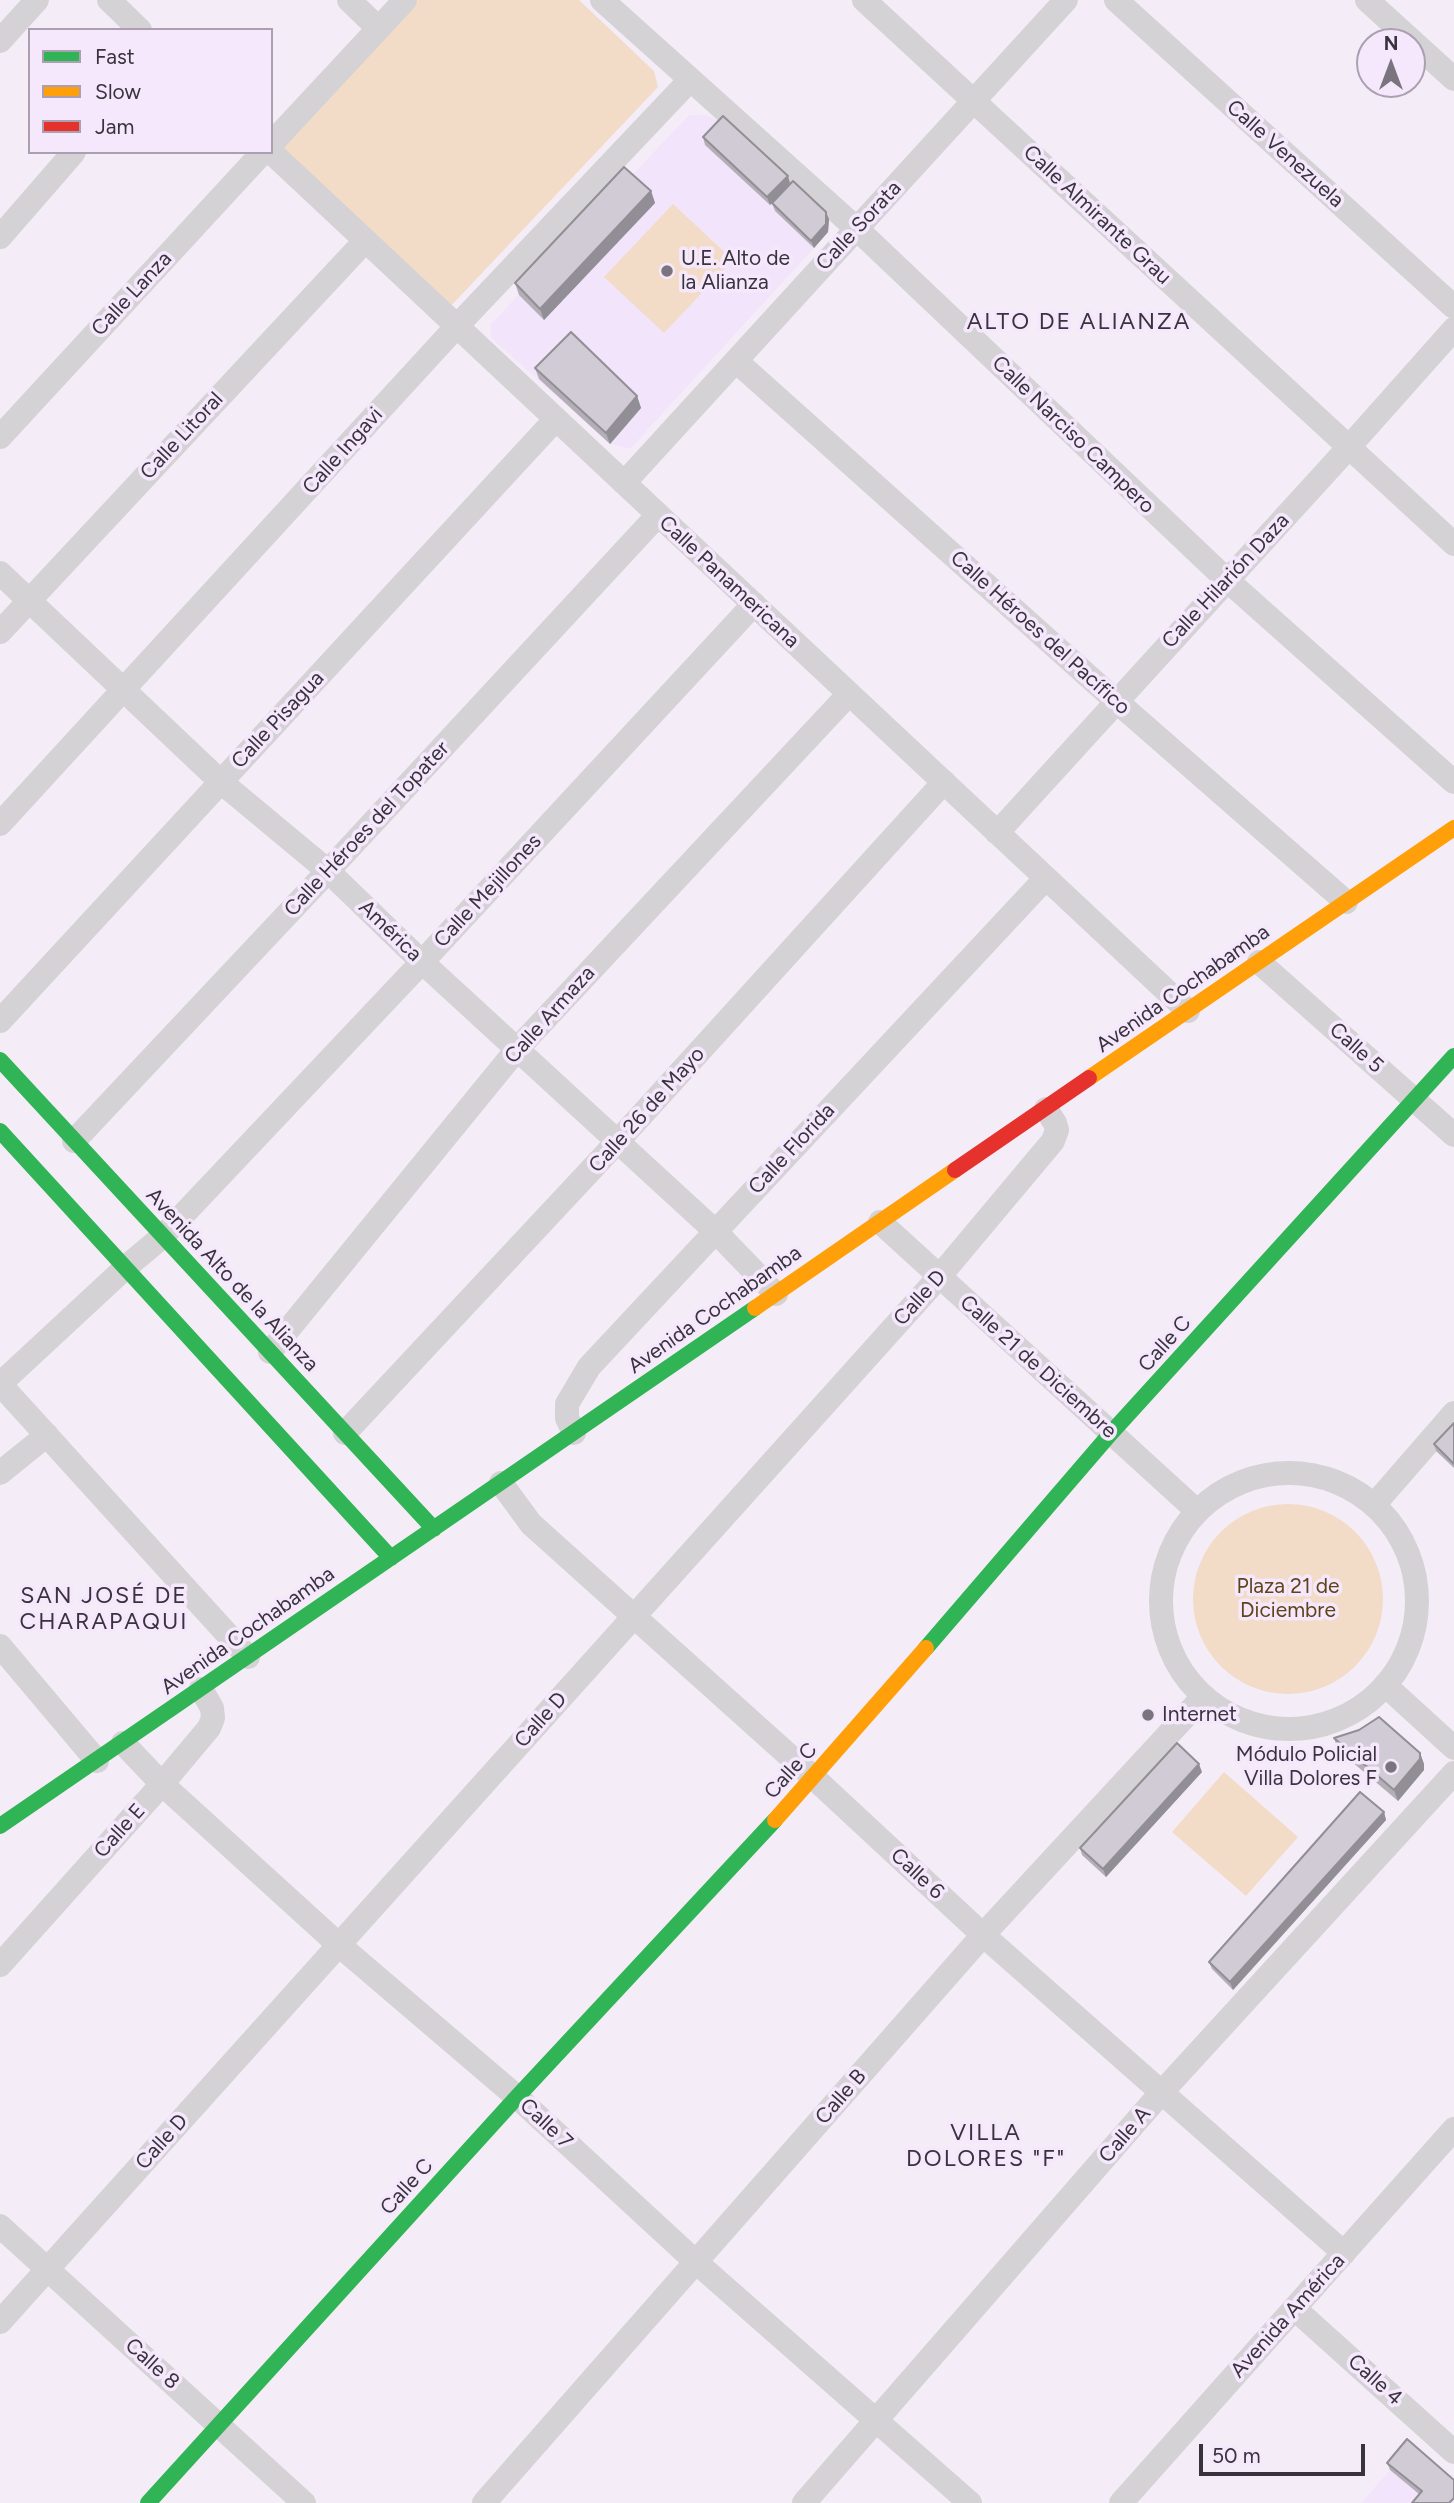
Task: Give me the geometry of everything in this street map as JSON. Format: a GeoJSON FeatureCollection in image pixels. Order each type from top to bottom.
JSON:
{"type":"FeatureCollection","features":[{"type":"Feature","properties":{"kind":"street"},"geometry":{"type":"LineString","coordinates":[[0,41],[37,0]]}},
{"type":"Feature","properties":{"kind":"street"},"geometry":{"type":"LineString","coordinates":[[108,0],[138,28]]}},
{"type":"Feature","properties":{"kind":"street"},"geometry":{"type":"LineString","coordinates":[[349,0],[378,28]]}},
{"type":"Feature","properties":{"kind":"street"},"geometry":{"type":"LineString","coordinates":[[273,142],[405,0]]}},
{"type":"Feature","properties":{"kind":"street","name":"Calle Narciso Campero"},"geometry":{"type":"LineString","coordinates":[[602,0],[857,229],[1227,580],[1454,782]]}},
{"type":"Feature","properties":{"kind":"street","name":"Calle Almirante Grau"},"geometry":{"type":"LineString","coordinates":[[864,0],[1454,544]]}},
{"type":"Feature","properties":{"kind":"street","name":"Calle Sorata"},"geometry":{"type":"LineString","coordinates":[[624,483],[1066,0]]}},
{"type":"Feature","properties":{"kind":"street","name":"Calle Venezuela"},"geometry":{"type":"LineString","coordinates":[[1116,0],[1454,307]]}},
{"type":"Feature","properties":{"kind":"street"},"geometry":{"type":"LineString","coordinates":[[1367,0],[1454,79]]}},
{"type":"Feature","properties":{"kind":"street","name":"Calle Ingavi"},"geometry":{"type":"LineString","coordinates":[[0,824],[457,326],[690,80]]}},
{"type":"Feature","properties":{"kind":"street"},"geometry":{"type":"LineString","coordinates":[[0,236],[72,154]]}},
{"type":"Feature","properties":{"kind":"street","name":"Calle Lanza"},"geometry":{"type":"LineString","coordinates":[[0,437],[261,154]]}},
{"type":"Feature","properties":{"kind":"street","name":"Calle Panamericana"},"geometry":{"type":"LineString","coordinates":[[273,154],[1188,1011]]}},
{"type":"Feature","properties":{"kind":"street","name":"Calle Litoral"},"geometry":{"type":"LineString","coordinates":[[0,632],[365,240]]}},
{"type":"Feature","properties":{"kind":"street","name":"Calle Hilarión Daza"},"geometry":{"type":"LineString","coordinates":[[997,833],[1454,329]]}},
{"type":"Feature","properties":{"kind":"street","name":"Calle Héroes del Pacífico"},"geometry":{"type":"LineString","coordinates":[[736,360],[1116,701],[1346,902]]}},
{"type":"Feature","properties":{"kind":"street","name":"Calle Pisagua"},"geometry":{"type":"LineString","coordinates":[[0,1021],[556,419]]}},
{"type":"Feature","properties":{"kind":"street","name":"Calle Héroes del Topater"},"geometry":{"type":"LineString","coordinates":[[75,1141],[658,515]]}},
{"type":"Feature","properties":{"kind":"street","name":"América"},"geometry":{"type":"LineString","coordinates":[[0,573],[221,782],[328,871],[422,962],[715,1231],[776,1293]]}},
{"type":"Feature","properties":{"kind":"street","name":"Calle Mejillones"},"geometry":{"type":"LineString","coordinates":[[0,1384],[163,1236],[754,604]]}},
{"type":"Feature","properties":{"kind":"street","name":"Calle Armaza"},"geometry":{"type":"LineString","coordinates":[[271,1352],[518,1048],[849,694]]}},
{"type":"Feature","properties":{"kind":"street","name":"Calle 26 de Mayo"},"geometry":{"type":"LineString","coordinates":[[345,1433],[618,1142],[944,782]]}},
{"type":"Feature","properties":{"kind":"street","name":"Avenida Cochabamba"},"geometry":{"type":"LineString","coordinates":[[0,1826],[1454,828]]}},
{"type":"Feature","properties":{"kind":"street","name":"Calle Florida"},"geometry":{"type":"LineString","coordinates":[[574,1433],[567,1418],[567,1404],[589,1367],[1046,878]]}},
{"type":"Feature","properties":{"kind":"street","name":"Calle 5"},"geometry":{"type":"LineString","coordinates":[[1259,962],[1454,1135]]}},
{"type":"Feature","properties":{"kind":"street","name":"Calle C"},"geometry":{"type":"LineString","coordinates":[[148,2503],[517,2097],[814,1778],[1111,1433],[1454,1056]]}},
{"type":"Feature","properties":{"kind":"street","name":"Avenida Alto de la Alianza"},"geometry":{"type":"LineString","coordinates":[[0,1060],[434,1529]]}},
{"type":"Feature","properties":{"kind":"street","name":"Calle D"},"geometry":{"type":"LineString","coordinates":[[0,2322],[939,1277],[1053,1142],[1057,1130],[1045,1109]]}},
{"type":"Feature","properties":{"kind":"street"},"geometry":{"type":"LineString","coordinates":[[0,1131],[391,1559]]}},
{"type":"Feature","properties":{"kind":"street","name":"Calle 21 de Diciembre"},"geometry":{"type":"LineString","coordinates":[[880,1223],[1197,1511]]}},
{"type":"Feature","properties":{"kind":"street"},"geometry":{"type":"LineString","coordinates":[[0,1384],[248,1657]]}},
{"type":"Feature","properties":{"kind":"street"},"geometry":{"type":"LineString","coordinates":[[1374,1505],[1454,1413]]}},
{"type":"Feature","properties":{"kind":"street"},"geometry":{"type":"LineString","coordinates":[[0,1473],[47,1435]]}},
{"type":"Feature","properties":{"kind":"street"},"geometry":{"type":"LineString","coordinates":[[1295,1473],[1337,1482],[1374,1505],[1391,1523],[1404,1545],[1413,1568],[1417,1593],[1416,1618],[1410,1642],[1400,1665],[1385,1685],[1369,1701],[1350,1713],[1329,1722],[1286,1729],[1241,1720],[1203,1696],[1175,1660],[1166,1639],[1160,1594],[1171,1549],[1182,1529],[1197,1511],[1213,1497],[1252,1478],[1295,1473]]}},
{"type":"Feature","properties":{"kind":"street","name":"Calle 6"},"geometry":{"type":"LineString","coordinates":[[500,1483],[531,1524],[814,1778],[983,1935],[1344,2253]]}},
{"type":"Feature","properties":{"kind":"street"},"geometry":{"type":"LineString","coordinates":[[0,1646],[97,1761]]}},
{"type":"Feature","properties":{"kind":"street"},"geometry":{"type":"LineString","coordinates":[[1385,1685],[1454,1748]]}},
{"type":"Feature","properties":{"kind":"street","name":"Calle E"},"geometry":{"type":"LineString","coordinates":[[0,1965],[209,1728],[213,1718],[212,1707],[201,1689]]}},
{"type":"Feature","properties":{"kind":"street","name":"Calle B"},"geometry":{"type":"LineString","coordinates":[[484,2503],[983,1935],[1203,1696]]}},
{"type":"Feature","properties":{"kind":"street","name":"Calle 7"},"geometry":{"type":"LineString","coordinates":[[124,1742],[162,1784],[339,1945],[517,2097],[696,2263],[970,2503]]}},
{"type":"Feature","properties":{"kind":"street","name":"Calle A"},"geometry":{"type":"LineString","coordinates":[[804,2503],[1161,2092],[1454,1773]]}},
{"type":"Feature","properties":{"kind":"street","name":"Avenida América"},"geometry":{"type":"LineString","coordinates":[[1126,2501],[1454,2129]]}},
{"type":"Feature","properties":{"kind":"street","name":"Calle 8"},"geometry":{"type":"LineString","coordinates":[[0,2226],[304,2503]]}},
{"type":"Feature","properties":{"kind":"street","name":"Calle 4"},"geometry":{"type":"LineString","coordinates":[[1295,2309],[1454,2452]]}},
{"type":"Feature","properties":{"kind":"shaded area","name":"U.E. Alto de la Alianza"},"geometry":{"type":"Polygon","coordinates":[[[689,115],[705,115],[726,123],[790,183],[814,248],[630,449],[610,444],[491,338],[490,325],[689,115]]]}},
{"type":"Feature","properties":{"kind":"shaded area"},"geometry":{"type":"Polygon","coordinates":[[[1410,2447],[1454,2503],[1361,2503],[1410,2447]]]}},
{"type":"Feature","properties":{"kind":"green space"},"geometry":{"type":"Polygon","coordinates":[[[418,0],[579,0],[654,71],[658,87],[447,310],[276,151],[418,0]]]}},
{"type":"Feature","properties":{"kind":"green space"},"geometry":{"type":"Polygon","coordinates":[[[673,204],[733,260],[664,333],[604,277],[673,204]]]}},
{"type":"Feature","properties":{"kind":"green space","name":"Plaza 21 de Diciembre"},"geometry":{"type":"Polygon","coordinates":[[[1288,1504],[1324,1511],[1355,1532],[1376,1563],[1383,1599],[1376,1635],[1355,1666],[1324,1687],[1288,1694],[1252,1687],[1221,1666],[1200,1635],[1193,1599],[1200,1563],[1221,1532],[1252,1511],[1288,1504]]]}},
{"type":"Feature","properties":{"kind":"green space"},"geometry":{"type":"Polygon","coordinates":[[[1224,1772],[1298,1837],[1246,1896],[1172,1832],[1224,1772]]]}},
{"type":"Feature","properties":{"kind":"building"},"geometry":{"type":"Polygon","coordinates":[[[723,116],[788,176],[767,197],[703,137],[723,116]]]}},
{"type":"Feature","properties":{"kind":"building"},"geometry":{"type":"Polygon","coordinates":[[[624,167],[651,191],[540,309],[515,283],[624,167]]]}},
{"type":"Feature","properties":{"kind":"building"},"geometry":{"type":"Polygon","coordinates":[[[793,181],[826,212],[826,224],[811,241],[772,203],[793,181]]]}},
{"type":"Feature","properties":{"kind":"building"},"geometry":{"type":"Polygon","coordinates":[[[571,332],[637,396],[606,433],[535,368],[571,332]]]}},
{"type":"Feature","properties":{"kind":"building"},"geometry":{"type":"Polygon","coordinates":[[[1454,1423],[1454,1464],[1434,1444],[1454,1423]]]}},
{"type":"Feature","properties":{"kind":"building","name":"Módulo Policial Villa Dolores F"},"geometry":{"type":"Polygon","coordinates":[[[1379,1717],[1420,1753],[1420,1759],[1394,1790],[1334,1738],[1359,1730],[1379,1717]]]}},
{"type":"Feature","properties":{"kind":"building"},"geometry":{"type":"Polygon","coordinates":[[[1177,1743],[1199,1764],[1103,1869],[1080,1848],[1177,1743]]]}},
{"type":"Feature","properties":{"kind":"building"},"geometry":{"type":"Polygon","coordinates":[[[1360,1792],[1384,1812],[1230,1982],[1209,1962],[1360,1792]]]}},
{"type":"Feature","properties":{"kind":"building"},"geometry":{"type":"Polygon","coordinates":[[[1407,2439],[1454,2480],[1454,2498],[1449,2503],[1412,2503],[1422,2491],[1387,2463],[1407,2439]]]}},
{"type":"Feature","properties":{"kind":"traffic: fast"},"geometry":{"type":"LineString","coordinates":[[926,1648],[1111,1433],[1454,1056]]}},
{"type":"Feature","properties":{"kind":"traffic: fast"},"geometry":{"type":"LineString","coordinates":[[0,1060],[434,1529]]}},
{"type":"Feature","properties":{"kind":"traffic: fast"},"geometry":{"type":"LineString","coordinates":[[0,1131],[391,1558]]}},
{"type":"Feature","properties":{"kind":"traffic: fast"},"geometry":{"type":"LineString","coordinates":[[0,1826],[755,1308]]}},
{"type":"Feature","properties":{"kind":"traffic: fast"},"geometry":{"type":"LineString","coordinates":[[148,2503],[517,2097],[775,1820]]}},
{"type":"Feature","properties":{"kind":"traffic: slow"},"geometry":{"type":"LineString","coordinates":[[1089,1078],[1454,828]]}},
{"type":"Feature","properties":{"kind":"traffic: slow"},"geometry":{"type":"LineString","coordinates":[[755,1308],[955,1170]]}},
{"type":"Feature","properties":{"kind":"traffic: slow"},"geometry":{"type":"LineString","coordinates":[[775,1820],[926,1648]]}},
{"type":"Feature","properties":{"kind":"traffic: jam"},"geometry":{"type":"LineString","coordinates":[[955,1170],[1089,1078]]}},
{"type":"Feature","properties":{"kind":"place","name":"U.E. Alto de la Alianza"},"geometry":{"type":"Point","coordinates":[667,271]}},
{"type":"Feature","properties":{"kind":"place","name":"Internet"},"geometry":{"type":"Point","coordinates":[1148,1715]}},
{"type":"Feature","properties":{"kind":"place","name":"Módulo Policial Villa Dolores F"},"geometry":{"type":"Point","coordinates":[1391,1767]}},
{"type":"Feature","properties":{"kind":"district","name":"ALTO DE ALIANZA"},"geometry":{"type":"Point","coordinates":[1079,322]}},
{"type":"Feature","properties":{"kind":"district","name":"SAN JOSÉ DE CHARAPAQUI"},"geometry":{"type":"Point","coordinates":[104,1609]}},
{"type":"Feature","properties":{"kind":"district","name":"VILLA DOLORES \"F\""},"geometry":{"type":"Point","coordinates":[986,2146]}}]}
